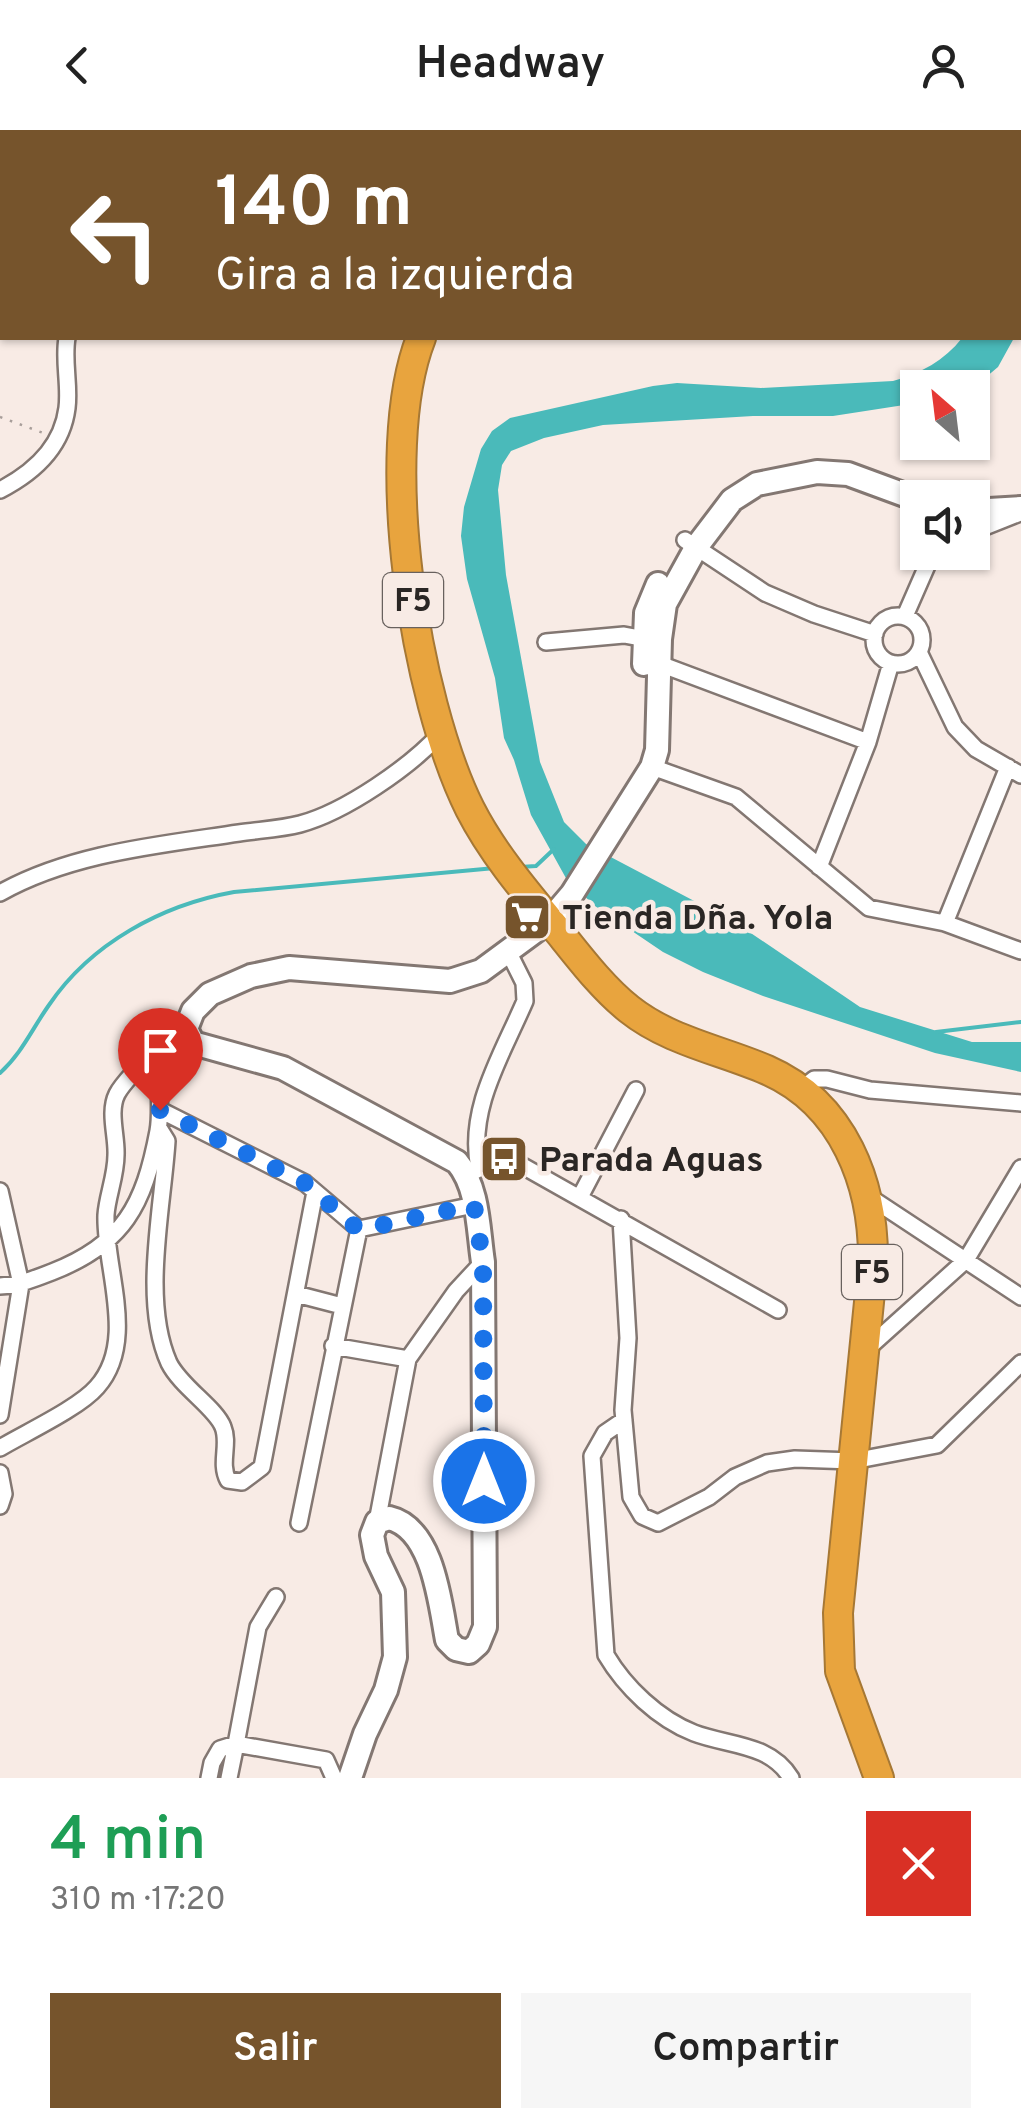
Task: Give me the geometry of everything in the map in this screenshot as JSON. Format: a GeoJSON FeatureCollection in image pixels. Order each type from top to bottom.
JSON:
{"type":"FeatureCollection","features":[{"type":"Feature","properties":{"kind":"highway","name":"F5"},"geometry":{"type":"LineString","coordinates":[[420,340],[411,364],[402,413],[401,472],[410,580],[441,733],[471,810],[522,886],[605,987],[648,1023],[770,1071],[799,1090],[830,1119],[846,1142],[868,1196],[873,1222],[873,1262],[838,1612],[838,1650],[847,1696],[879,1778]]}},
{"type":"Feature","properties":{"kind":"street"},"geometry":{"type":"LineString","coordinates":[[0,490],[24,477],[47,457],[56,438],[67,411],[67,340]]}},
{"type":"Feature","properties":{"kind":"street"},"geometry":{"type":"LineString","coordinates":[[0,1286],[21,1284],[66,1267],[108,1243],[130,1216],[146,1182],[159,1128],[164,1062],[186,1029],[193,1010],[210,994],[251,976],[289,968],[450,981],[481,971],[549,920],[572,894],[652,767],[657,750],[650,600],[691,543],[709,504],[728,485],[756,469],[818,458],[839,460],[879,476],[900,490]]}},
{"type":"Feature","properties":{"kind":"street"},"geometry":{"type":"LineString","coordinates":[[990,511],[1021,510]]}},
{"type":"Feature","properties":{"kind":"street"},"geometry":{"type":"LineString","coordinates":[[990,524],[1021,510]]}},
{"type":"Feature","properties":{"kind":"street"},"geometry":{"type":"LineString","coordinates":[[691,543],[765,593],[875,634]]}},
{"type":"Feature","properties":{"kind":"street"},"geometry":{"type":"LineString","coordinates":[[905,616],[925,570]]}},
{"type":"Feature","properties":{"kind":"street"},"geometry":{"type":"LineString","coordinates":[[905,616],[884,621],[875,634],[879,654],[892,663],[907,662],[919,652]]}},
{"type":"Feature","properties":{"kind":"street"},"geometry":{"type":"LineString","coordinates":[[905,616],[921,630],[919,652],[955,727],[976,749],[1014,771],[945,923]]}},
{"type":"Feature","properties":{"kind":"street"},"geometry":{"type":"LineString","coordinates":[[546,642],[624,635],[652,640]]}},
{"type":"Feature","properties":{"kind":"street"},"geometry":{"type":"LineString","coordinates":[[819,867],[868,742],[892,663]]}},
{"type":"Feature","properties":{"kind":"street"},"geometry":{"type":"LineString","coordinates":[[652,665],[868,742]]}},
{"type":"Feature","properties":{"kind":"street"},"geometry":{"type":"LineString","coordinates":[[635,791],[645,750],[652,665]]}},
{"type":"Feature","properties":{"kind":"street"},"geometry":{"type":"LineString","coordinates":[[0,893],[68,866],[141,848],[300,824],[344,808],[416,760],[441,733]]}},
{"type":"Feature","properties":{"kind":"street"},"geometry":{"type":"LineString","coordinates":[[652,767],[736,797],[868,908],[945,923],[1021,951]]}},
{"type":"Feature","properties":{"kind":"street"},"geometry":{"type":"LineString","coordinates":[[378,1522],[389,1518],[412,1530],[427,1555],[447,1640],[456,1649],[469,1652],[478,1644],[485,1627],[483,1262],[474,1205],[473,1142],[478,1110],[524,1001],[524,984],[508,951]]}},
{"type":"Feature","properties":{"kind":"street"},"geometry":{"type":"LineString","coordinates":[[186,1029],[193,1043],[283,1068],[473,1171]]}},
{"type":"Feature","properties":{"kind":"street"},"geometry":{"type":"LineString","coordinates":[[0,1448],[82,1399],[97,1387],[107,1371],[117,1321],[106,1212],[113,1191],[116,1153],[113,1110],[117,1094],[141,1064],[164,1062]]}},
{"type":"Feature","properties":{"kind":"street"},"geometry":{"type":"LineString","coordinates":[[799,1090],[814,1080],[827,1078],[870,1090],[1021,1103]]}},
{"type":"Feature","properties":{"kind":"street"},"geometry":{"type":"LineString","coordinates":[[580,1197],[636,1090]]}},
{"type":"Feature","properties":{"kind":"street"},"geometry":{"type":"LineString","coordinates":[[160,1110],[305,1183],[359,1230]]}},
{"type":"Feature","properties":{"kind":"street"},"geometry":{"type":"LineString","coordinates":[[159,1128],[167,1141],[156,1281],[161,1334],[170,1365],[189,1392],[222,1424],[226,1439],[224,1472],[228,1480],[242,1482],[262,1467],[316,1192]]}},
{"type":"Feature","properties":{"kind":"street"},"geometry":{"type":"LineString","coordinates":[[473,1171],[505,1156],[778,1310]]}},
{"type":"Feature","properties":{"kind":"street"},"geometry":{"type":"LineString","coordinates":[[864,1352],[966,1260],[1021,1168]]}},
{"type":"Feature","properties":{"kind":"street"},"geometry":{"type":"LineString","coordinates":[[0,1191],[21,1284],[0,1415]]}},
{"type":"Feature","properties":{"kind":"street"},"geometry":{"type":"LineString","coordinates":[[868,1196],[1021,1297]]}},
{"type":"Feature","properties":{"kind":"street"},"geometry":{"type":"LineString","coordinates":[[359,1230],[474,1205]]}},
{"type":"Feature","properties":{"kind":"street"},"geometry":{"type":"LineString","coordinates":[[621,1219],[628,1338],[624,1420],[631,1498],[642,1516],[658,1524],[767,1462],[853,1460],[937,1445],[1021,1363]]}},
{"type":"Feature","properties":{"kind":"street"},"geometry":{"type":"LineString","coordinates":[[299,1523],[359,1230]]}},
{"type":"Feature","properties":{"kind":"street"},"geometry":{"type":"LineString","coordinates":[[350,1778],[395,1658],[392,1592],[372,1536],[378,1522],[408,1359],[456,1291],[483,1262]]}},
{"type":"Feature","properties":{"kind":"street"},"geometry":{"type":"LineString","coordinates":[[296,1294],[342,1306]]}},
{"type":"Feature","properties":{"kind":"street"},"geometry":{"type":"LineString","coordinates":[[333,1346],[408,1359]]}},
{"type":"Feature","properties":{"kind":"street"},"geometry":{"type":"LineString","coordinates":[[624,1420],[605,1432],[592,1456],[606,1654],[620,1678],[659,1712],[690,1732],[771,1756],[791,1778]]}},
{"type":"Feature","properties":{"kind":"street"},"geometry":{"type":"LineString","coordinates":[[0,1472],[4,1494],[0,1506]]}},
{"type":"Feature","properties":{"kind":"street"},"geometry":{"type":"LineString","coordinates":[[229,1778],[258,1626],[276,1596]]}},
{"type":"Feature","properties":{"kind":"street"},"geometry":{"type":"LineString","coordinates":[[209,1778],[220,1749],[236,1744],[326,1760],[334,1778]]}},
{"type":"Feature","properties":{"kind":"path"},"geometry":{"type":"LineString","coordinates":[[0,418],[56,438]]}},
{"type":"Feature","properties":{"kind":"water"},"geometry":{"type":"Polygon","coordinates":[[[960,340],[1013,340],[990,374],[990,370],[921,370],[960,340]]]}},
{"type":"Feature","properties":{"kind":"water"},"geometry":{"type":"Polygon","coordinates":[[[900,379],[900,406],[833,416],[753,416],[603,425],[544,438],[511,451],[502,465],[498,490],[506,575],[540,762],[564,822],[586,844],[736,923],[860,1007],[972,1042],[1021,1042],[1021,1072],[935,1053],[763,996],[663,952],[595,906],[567,880],[531,815],[504,738],[495,678],[467,579],[461,536],[464,507],[481,449],[492,431],[510,418],[677,383],[761,388],[900,379]]]}},
{"type":"Feature","properties":{"kind":"waterway"},"geometry":{"type":"LineString","coordinates":[[520,867],[536,866],[554,849]]}},
{"type":"Feature","properties":{"kind":"waterway"},"geometry":{"type":"LineString","coordinates":[[0,1073],[85,963],[130,930],[181,906],[234,892],[495,868]]}},
{"type":"Feature","properties":{"kind":"waterway"},"geometry":{"type":"LineString","coordinates":[[936,1032],[1021,1022]]}},
{"type":"Feature","properties":{"kind":"place","name":"Tienda Dña. Yola"},"geometry":{"type":"Point","coordinates":[527,917]}},
{"type":"Feature","properties":{"kind":"place","name":"Parada Aguas"},"geometry":{"type":"Point","coordinates":[504,1159]}},
{"type":"Feature","properties":{"kind":"route"},"geometry":{"type":"LineString","coordinates":[[160,1110],[305,1183],[359,1230],[474,1205],[483,1262],[484,1481]]}}]}
